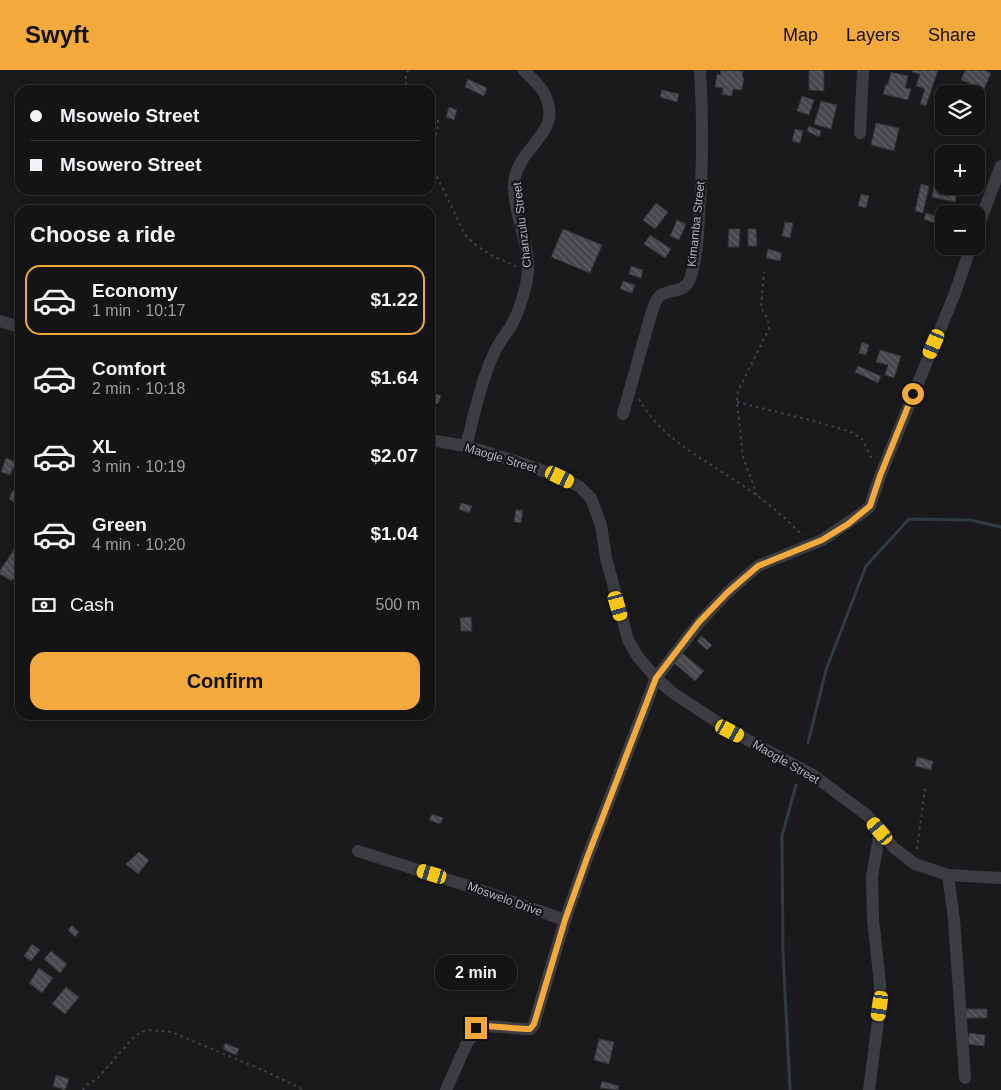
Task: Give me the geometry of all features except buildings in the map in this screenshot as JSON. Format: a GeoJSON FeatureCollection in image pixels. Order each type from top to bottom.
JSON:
{"type":"FeatureCollection","features":[{"type":"Feature","properties":{"kind":"street","name":"Chanzulu Street"},"geometry":{"type":"LineString","coordinates":[[466,446],[484,380],[496,350],[512,325],[519,307],[528,271],[517,204],[515,178],[519,166],[548,125],[550,115],[549,106],[543,91],[524,70]]}},
{"type":"Feature","properties":{"kind":"street","name":"Kimamba Street"},"geometry":{"type":"LineString","coordinates":[[623,414],[652,311],[657,300],[662,294],[684,287],[689,281],[693,269],[697,243],[703,123],[700,70]]}},
{"type":"Feature","properties":{"kind":"street"},"geometry":{"type":"LineString","coordinates":[[860,133],[863,70]]}},
{"type":"Feature","properties":{"kind":"street"},"geometry":{"type":"LineString","coordinates":[[985,208],[1001,166]]}},
{"type":"Feature","properties":{"kind":"street"},"geometry":{"type":"LineString","coordinates":[[446,1090],[466,1045],[476,1028],[486,1026],[530,1029],[534,1024],[565,920],[608,800],[656,678],[699,622],[728,592],[758,566],[822,540],[870,506],[880,476],[955,293],[968,255]]}},
{"type":"Feature","properties":{"kind":"street"},"geometry":{"type":"LineString","coordinates":[[0,321],[15,325]]}},
{"type":"Feature","properties":{"kind":"street","name":"Maogle Street"},"geometry":{"type":"LineString","coordinates":[[435,441],[466,446],[518,462],[580,486],[591,498],[601,525],[611,577],[628,640],[638,658],[673,693],[730,731],[813,775],[868,816],[894,848],[914,864],[948,875],[1001,878]]}},
{"type":"Feature","properties":{"kind":"street"},"geometry":{"type":"LineString","coordinates":[[869,1090],[880,1006],[880,984],[873,919],[872,877],[880,831]]}},
{"type":"Feature","properties":{"kind":"street","name":"Moswelo Drive"},"geometry":{"type":"LineString","coordinates":[[358,851],[468,886],[565,920]]}},
{"type":"Feature","properties":{"kind":"street"},"geometry":{"type":"LineString","coordinates":[[948,875],[954,919],[965,1078]]}},
{"type":"Feature","properties":{"kind":"path"},"geometry":{"type":"LineString","coordinates":[[406,85],[405,80],[408,70]]}},
{"type":"Feature","properties":{"kind":"path"},"geometry":{"type":"LineString","coordinates":[[435,116],[438,120],[438,126],[435,139]]}},
{"type":"Feature","properties":{"kind":"path"},"geometry":{"type":"LineString","coordinates":[[435,172],[465,235],[477,246],[494,257],[528,271]]}},
{"type":"Feature","properties":{"kind":"path"},"geometry":{"type":"LineString","coordinates":[[758,498],[743,457],[737,402],[738,391],[769,329],[768,319],[761,308],[764,272]]}},
{"type":"Feature","properties":{"kind":"path"},"geometry":{"type":"LineString","coordinates":[[632,381],[640,401],[669,437],[728,475],[791,523],[810,544]]}},
{"type":"Feature","properties":{"kind":"path"},"geometry":{"type":"LineString","coordinates":[[737,402],[821,423],[850,432],[862,438],[880,476]]}},
{"type":"Feature","properties":{"kind":"path"},"geometry":{"type":"LineString","coordinates":[[914,864],[925,788]]}},
{"type":"Feature","properties":{"kind":"path"},"geometry":{"type":"LineString","coordinates":[[83,1090],[85,1086],[97,1079],[132,1039],[141,1032],[150,1030],[171,1032],[304,1090]]}},
{"type":"Feature","properties":{"kind":"waterway"},"geometry":{"type":"LineString","coordinates":[[808,743],[826,670],[866,566],[909,519],[971,520],[1001,527]]}},
{"type":"Feature","properties":{"kind":"waterway"},"geometry":{"type":"LineString","coordinates":[[790,1090],[783,953],[782,836],[796,785]]}},
{"type":"Feature","properties":{"kind":"route"},"geometry":{"type":"LineString","coordinates":[[476,1028],[486,1026],[530,1029],[534,1024],[565,920],[611,792],[656,678],[699,622],[728,592],[758,566],[822,540],[848,524],[870,506],[913,394]]}}]}
